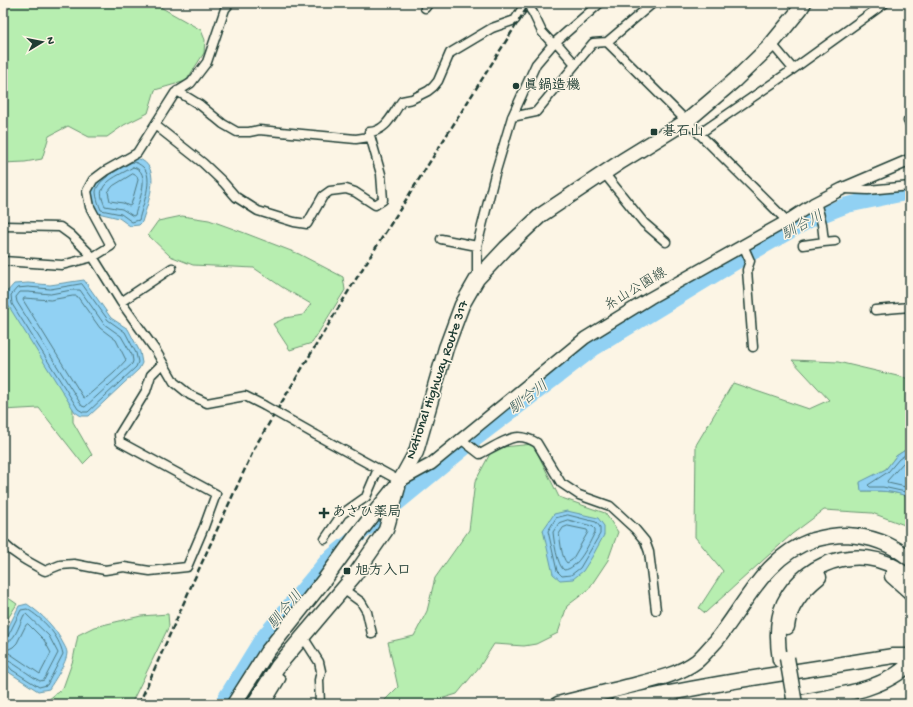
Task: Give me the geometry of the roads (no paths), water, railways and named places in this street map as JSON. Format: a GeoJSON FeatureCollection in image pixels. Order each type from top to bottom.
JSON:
{"type":"FeatureCollection","features":[{"type":"Feature","properties":{"kind":"highway","name":"National Highway Route 317"},"geometry":{"type":"LineString","coordinates":[[234,704],[267,652],[400,481],[416,452],[446,348],[462,305],[477,279],[506,248],[541,215],[604,173],[687,121],[772,44],[804,3]]}},
{"type":"Feature","properties":{"kind":"highway","name":"National Highway Route 317"},"geometry":{"type":"LineString","coordinates":[[254,704],[274,673],[354,576],[386,530],[400,481]]}},
{"type":"Feature","properties":{"kind":"highway"},"geometry":{"type":"LineString","coordinates":[[558,704],[652,680],[682,669],[697,660],[724,630],[768,570],[780,558],[795,548],[823,537],[857,535],[873,538],[889,544],[910,559]]}},
{"type":"Feature","properties":{"kind":"highway"},"geometry":{"type":"LineString","coordinates":[[795,704],[783,659],[777,646],[779,618],[783,604],[802,578],[826,563],[856,557],[885,562],[898,569],[910,579]]}},
{"type":"Feature","properties":{"kind":"highway"},"geometry":{"type":"LineString","coordinates":[[787,704],[783,659],[788,623],[792,610],[799,596],[808,585],[820,576],[834,570],[865,566],[879,569],[891,575],[910,592]]}},
{"type":"Feature","properties":{"kind":"highway"},"geometry":{"type":"LineString","coordinates":[[618,704],[668,693],[892,656],[910,656]]}},
{"type":"Feature","properties":{"kind":"highway"},"geometry":{"type":"LineString","coordinates":[[792,704],[874,686],[894,676],[910,663]]}},
{"type":"Feature","properties":{"kind":"main road","name":"糸山公園線"},"geometry":{"type":"LineString","coordinates":[[400,481],[431,464],[585,338],[650,298],[788,221],[816,202],[842,189],[910,160]]}},
{"type":"Feature","properties":{"kind":"street"},"geometry":{"type":"LineString","coordinates":[[3,261],[62,265],[93,257],[111,246],[90,207],[87,190],[93,180],[137,153],[175,93],[191,83],[207,62],[225,9],[230,3]]}},
{"type":"Feature","properties":{"kind":"street"},"geometry":{"type":"LineString","coordinates":[[155,125],[203,163],[236,197],[258,211],[294,222],[307,224],[323,196],[330,191],[346,189],[355,192],[375,205],[383,200],[381,174],[369,137],[369,132],[377,132],[386,125],[402,101],[412,99],[433,87],[438,81],[450,53],[492,28],[515,20],[526,3],[533,13],[542,32],[575,64]]}},
{"type":"Feature","properties":{"kind":"street"},"geometry":{"type":"LineString","coordinates":[[477,279],[477,246],[495,174],[512,117],[536,64],[555,43],[600,3]]}},
{"type":"Feature","properties":{"kind":"street"},"geometry":{"type":"LineString","coordinates":[[512,117],[536,112],[593,43],[607,42],[653,3]]}},
{"type":"Feature","properties":{"kind":"street"},"geometry":{"type":"LineString","coordinates":[[699,134],[885,3]]}},
{"type":"Feature","properties":{"kind":"street"},"geometry":{"type":"LineString","coordinates":[[607,42],[788,221]]}},
{"type":"Feature","properties":{"kind":"street"},"geometry":{"type":"LineString","coordinates":[[772,44],[793,69]]}},
{"type":"Feature","properties":{"kind":"street"},"geometry":{"type":"LineString","coordinates":[[178,91],[200,105],[223,124],[237,132],[259,130],[356,139],[369,137]]}},
{"type":"Feature","properties":{"kind":"street"},"geometry":{"type":"LineString","coordinates":[[604,173],[644,223],[666,242]]}},
{"type":"Feature","properties":{"kind":"street"},"geometry":{"type":"LineString","coordinates":[[842,189],[868,190],[910,186]]}},
{"type":"Feature","properties":{"kind":"street"},"geometry":{"type":"LineString","coordinates":[[816,202],[822,224],[824,242]]}},
{"type":"Feature","properties":{"kind":"street"},"geometry":{"type":"LineString","coordinates":[[3,226],[60,227],[71,235],[93,257],[121,302],[156,351],[174,382],[190,395],[207,403],[245,396],[400,481]]}},
{"type":"Feature","properties":{"kind":"street"},"geometry":{"type":"LineString","coordinates":[[441,239],[477,246]]}},
{"type":"Feature","properties":{"kind":"street"},"geometry":{"type":"LineString","coordinates":[[803,245],[835,241]]}},
{"type":"Feature","properties":{"kind":"street"},"geometry":{"type":"LineString","coordinates":[[743,245],[750,261],[747,270],[753,347]]}},
{"type":"Feature","properties":{"kind":"street"},"geometry":{"type":"LineString","coordinates":[[121,302],[172,268]]}},
{"type":"Feature","properties":{"kind":"street"},"geometry":{"type":"LineString","coordinates":[[875,310],[910,308]]}},
{"type":"Feature","properties":{"kind":"street"},"geometry":{"type":"LineString","coordinates":[[3,543],[23,560],[45,571],[60,565],[74,564],[105,570],[124,567],[150,571],[188,567],[216,494],[120,442],[119,435],[146,391],[151,375],[163,363]]}},
{"type":"Feature","properties":{"kind":"street"},"geometry":{"type":"LineString","coordinates":[[462,440],[480,454],[518,436],[530,439],[537,443],[561,483],[580,495],[610,506],[621,514],[645,541],[649,552],[656,610]]}},
{"type":"Feature","properties":{"kind":"street"},"geometry":{"type":"LineString","coordinates":[[325,539],[342,514],[366,497],[378,469]]}},
{"type":"Feature","properties":{"kind":"street"},"geometry":{"type":"LineString","coordinates":[[343,589],[361,602],[367,612],[372,634]]}},
{"type":"Feature","properties":{"kind":"street"},"geometry":{"type":"LineString","coordinates":[[302,638],[319,662],[321,671],[319,680],[320,704]]}},
{"type":"Feature","properties":{"kind":"street"},"geometry":{"type":"LineString","coordinates":[[266,704],[281,679],[274,673]]}},
{"type":"Feature","properties":{"kind":"water"},"geometry":{"type":"Polygon","coordinates":[[[131,157],[142,160],[148,166],[152,184],[148,204],[142,222],[139,225],[130,226],[119,218],[98,213],[93,200],[92,192],[93,186],[102,176],[131,157]]]}},
{"type":"Feature","properties":{"kind":"water"},"geometry":{"type":"Polygon","coordinates":[[[84,280],[111,318],[128,329],[140,352],[142,363],[139,369],[89,416],[81,416],[75,412],[8,305],[6,293],[14,284],[28,283],[50,285],[84,280]]]}},
{"type":"Feature","properties":{"kind":"water"},"geometry":{"type":"Polygon","coordinates":[[[910,447],[910,498],[892,492],[861,491],[860,482],[886,469],[896,456],[910,447]]]}},
{"type":"Feature","properties":{"kind":"water"},"geometry":{"type":"Polygon","coordinates":[[[567,511],[598,518],[604,526],[604,535],[583,571],[573,579],[560,580],[553,574],[543,530],[554,514],[567,511]]]}},
{"type":"Feature","properties":{"kind":"water"},"geometry":{"type":"Polygon","coordinates":[[[27,604],[53,627],[67,651],[63,666],[49,689],[38,691],[10,673],[3,666],[3,638],[19,606],[27,604]]]}},
{"type":"Feature","properties":{"kind":"waterway","name":"馴合川"},"geometry":{"type":"LineString","coordinates":[[222,704],[262,639],[328,560],[475,439],[594,348],[742,258],[811,219],[847,205],[910,192]]}},
{"type":"Feature","properties":{"kind":"railway"},"geometry":{"type":"LineString","coordinates":[[139,704],[256,445],[351,287],[530,3]]}},
{"type":"Feature","properties":{"kind":"place","name":"眞鍋造機"},"geometry":{"type":"Point","coordinates":[516,86]}},
{"type":"Feature","properties":{"kind":"place","name":"碁石山"},"geometry":{"type":"Point","coordinates":[654,132]}},
{"type":"Feature","properties":{"kind":"place","name":"あさひ薬局"},"geometry":{"type":"Point","coordinates":[324,513]}},
{"type":"Feature","properties":{"kind":"place","name":"旭方入口"},"geometry":{"type":"Point","coordinates":[347,571]}}]}
